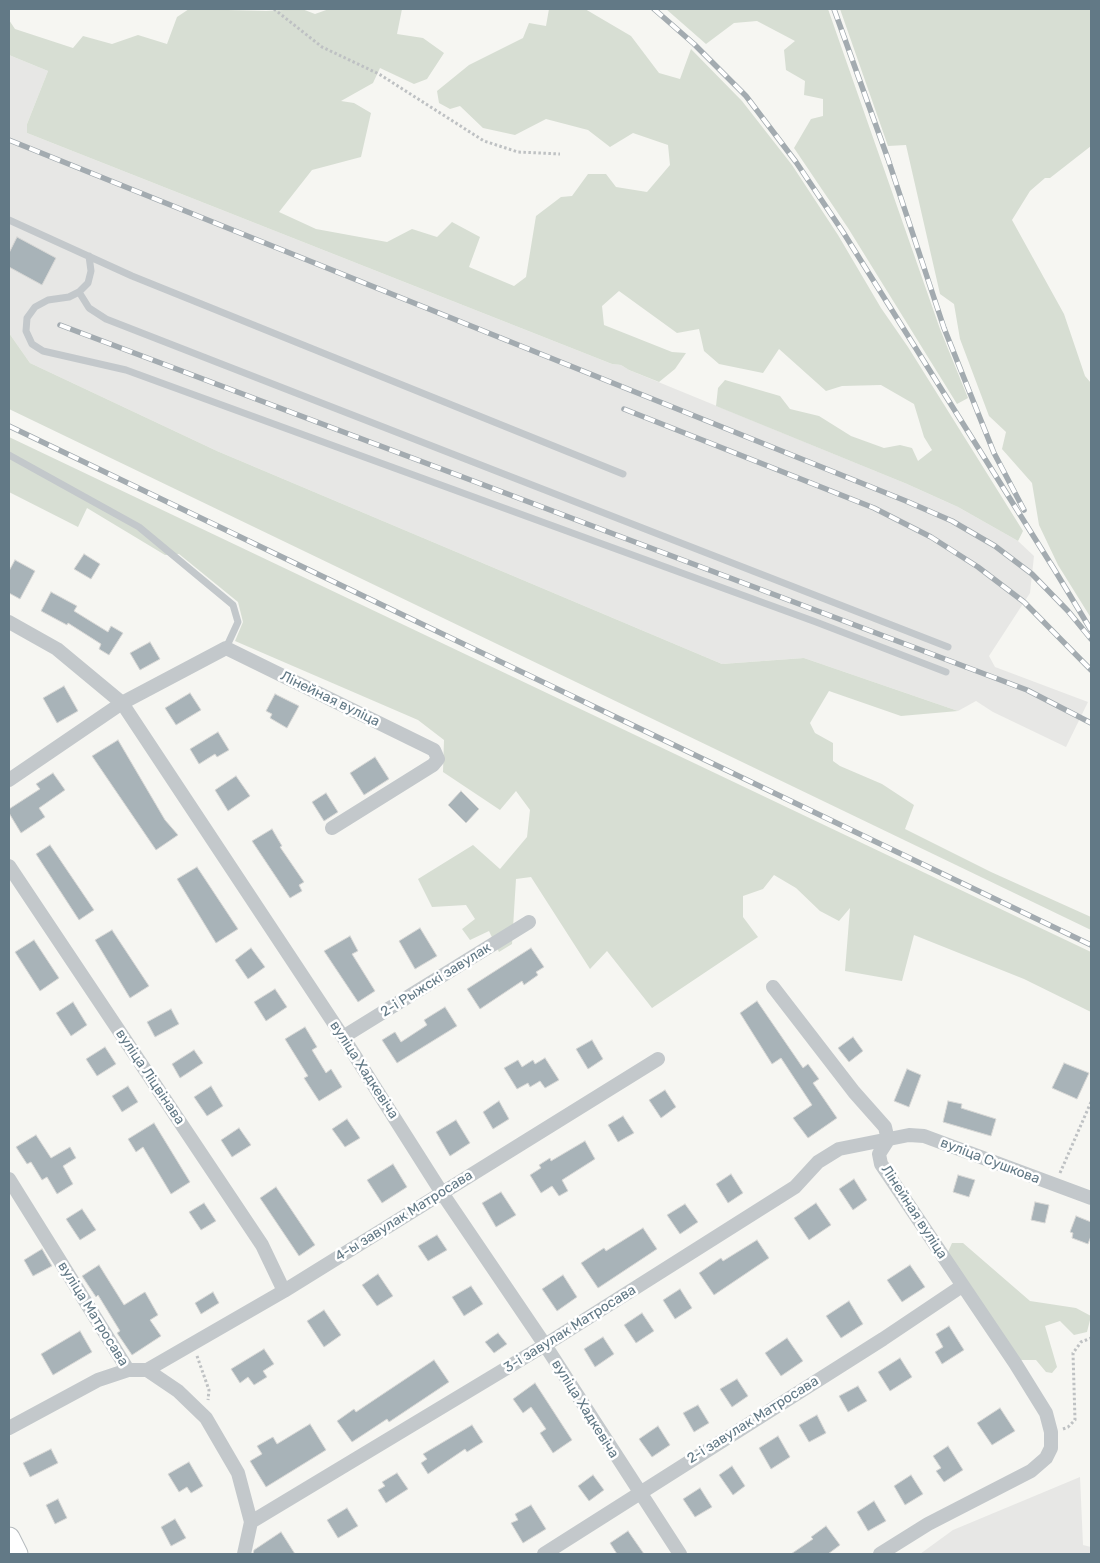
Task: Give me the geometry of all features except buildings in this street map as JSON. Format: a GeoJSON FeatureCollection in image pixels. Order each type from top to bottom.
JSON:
{"type":"FeatureCollection","features":[{"type":"Feature","properties":{"kind":"main road"},"geometry":{"type":"LineString","coordinates":[[9,1538],[17,1554]]}},
{"type":"Feature","properties":{"kind":"street","name":"вуліца Хадкевіча"},"geometry":{"type":"LineString","coordinates":[[9,622],[57,649],[122,703],[343,1037],[442,1193],[545,1346],[638,1493],[680,1554]]}},
{"type":"Feature","properties":{"kind":"street"},"geometry":{"type":"LineString","coordinates":[[9,780],[122,703],[226,648]]}},
{"type":"Feature","properties":{"kind":"street","name":"Лінейная вуліца"},"geometry":{"type":"LineString","coordinates":[[226,648],[434,750],[438,759],[433,765],[332,828]]}},
{"type":"Feature","properties":{"kind":"street","name":"вуліца Ліцвінава"},"geometry":{"type":"LineString","coordinates":[[9,866],[262,1245],[284,1291]]}},
{"type":"Feature","properties":{"kind":"street","name":"2-і Рыжскі завулак"},"geometry":{"type":"LineString","coordinates":[[343,1037],[529,922]]}},
{"type":"Feature","properties":{"kind":"street"},"geometry":{"type":"LineString","coordinates":[[773,987],[854,1092],[882,1123],[888,1140]]}},
{"type":"Feature","properties":{"kind":"street","name":"4-ы завулак Матросава"},"geometry":{"type":"LineString","coordinates":[[147,1370],[284,1291],[658,1059]]}},
{"type":"Feature","properties":{"kind":"street","name":"вуліца Сушкова"},"geometry":{"type":"LineString","coordinates":[[888,1140],[909,1134],[924,1136],[1091,1198]]}},
{"type":"Feature","properties":{"kind":"street","name":"Лінейная вуліца"},"geometry":{"type":"LineString","coordinates":[[880,1554],[928,1524],[1031,1471],[1046,1458],[1051,1448],[1051,1432],[1041,1405],[1015,1362],[881,1164],[880,1154],[888,1140]]}},
{"type":"Feature","properties":{"kind":"street","name":"3-і завулак Матросава"},"geometry":{"type":"LineString","coordinates":[[251,1522],[545,1346],[795,1187],[818,1162],[839,1149],[888,1140]]}},
{"type":"Feature","properties":{"kind":"street","name":"вуліца Матросава"},"geometry":{"type":"LineString","coordinates":[[9,1179],[128,1370],[147,1370],[178,1391],[206,1418],[238,1474],[251,1522],[244,1554]]}},
{"type":"Feature","properties":{"kind":"street","name":"2-і завулак Матросава"},"geometry":{"type":"LineString","coordinates":[[544,1554],[962,1286]]}},
{"type":"Feature","properties":{"kind":"street"},"geometry":{"type":"LineString","coordinates":[[9,1428],[98,1380],[128,1370]]}},
{"type":"Feature","properties":{"kind":"lane"},"geometry":{"type":"LineString","coordinates":[[9,220],[132,276],[623,474]]}},
{"type":"Feature","properties":{"kind":"lane"},"geometry":{"type":"LineString","coordinates":[[88,256],[91,271],[88,283],[80,292],[69,297],[48,300],[35,307],[27,318],[26,331],[32,344],[43,350],[126,370],[816,622],[946,672]]}},
{"type":"Feature","properties":{"kind":"lane"},"geometry":{"type":"LineString","coordinates":[[80,292],[89,308],[106,319],[948,647]]}},
{"type":"Feature","properties":{"kind":"lane"},"geometry":{"type":"LineString","coordinates":[[9,456],[139,527],[233,605],[238,622],[226,648]]}},
{"type":"Feature","properties":{"kind":"path"},"geometry":{"type":"LineString","coordinates":[[274,9],[322,47],[379,74],[484,141],[518,152],[560,154]]}},
{"type":"Feature","properties":{"kind":"path"},"geometry":{"type":"LineString","coordinates":[[1055,1185],[1091,1102]]}},
{"type":"Feature","properties":{"kind":"path"},"geometry":{"type":"LineString","coordinates":[[1051,1432],[1068,1427],[1075,1420],[1073,1353],[1081,1342],[1091,1338]]}},
{"type":"Feature","properties":{"kind":"path"},"geometry":{"type":"LineString","coordinates":[[193,1344],[209,1390],[206,1418]]}},
{"type":"Feature","properties":{"kind":"shaded area"},"geometry":{"type":"Polygon","coordinates":[[[189,9],[266,11],[302,9],[315,14],[329,9],[402,9],[397,34],[423,38],[444,53],[427,79],[414,84],[380,68],[373,83],[341,101],[354,103],[371,113],[361,157],[312,170],[279,212],[316,229],[387,242],[412,229],[437,237],[452,222],[480,237],[469,267],[514,286],[526,277],[536,216],[561,197],[572,196],[588,174],[606,174],[616,187],[647,192],[670,165],[668,145],[633,133],[610,147],[588,130],[546,119],[515,135],[483,128],[460,106],[450,109],[439,103],[437,91],[469,65],[523,38],[529,23],[546,26],[549,9],[585,9],[631,36],[659,73],[680,79],[691,49],[742,101],[792,165],[838,235],[881,308],[908,347],[1023,531],[1018,541],[958,507],[907,484],[716,406],[718,388],[725,380],[780,396],[790,409],[819,416],[851,436],[884,448],[900,445],[912,448],[918,461],[932,450],[924,437],[914,404],[881,385],[842,386],[826,391],[779,349],[763,373],[719,364],[704,351],[699,329],[677,333],[619,291],[602,306],[604,325],[672,352],[686,353],[675,369],[659,382],[621,365],[612,364],[27,133],[27,124],[48,71],[9,55],[9,20],[15,29],[73,48],[83,36],[112,44],[138,35],[167,44],[177,17],[189,9]]]}},
{"type":"Feature","properties":{"kind":"shaded area"},"geometry":{"type":"Polygon","coordinates":[[[666,9],[828,9],[940,329],[968,398],[957,404],[848,228],[794,148],[811,119],[823,116],[823,99],[804,95],[805,81],[786,70],[784,50],[795,41],[757,21],[734,23],[706,44],[666,9]]]}},
{"type":"Feature","properties":{"kind":"shaded area"},"geometry":{"type":"Polygon","coordinates":[[[840,9],[1091,9],[1091,146],[1050,178],[1045,178],[1030,191],[1012,220],[1064,314],[1085,376],[1091,383],[1091,618],[1058,565],[1039,525],[1032,483],[1002,449],[1006,432],[989,416],[960,339],[954,304],[940,294],[906,145],[888,146],[840,9]]]}},
{"type":"Feature","properties":{"kind":"shaded area"},"geometry":{"type":"Polygon","coordinates":[[[9,55],[48,71],[27,124],[27,133],[612,364],[621,365],[629,370],[907,484],[958,507],[1018,541],[1034,556],[1030,593],[989,656],[995,667],[1088,702],[1066,747],[993,712],[976,701],[958,711],[804,658],[722,664],[217,451],[30,363],[9,333],[9,55]]]}},
{"type":"Feature","properties":{"kind":"shaded area"},"geometry":{"type":"Polygon","coordinates":[[[9,333],[30,363],[217,451],[722,664],[804,658],[958,711],[901,716],[829,691],[810,723],[815,733],[833,743],[833,761],[840,766],[882,784],[914,805],[905,829],[991,872],[1091,917],[1091,930],[9,409],[9,333]]]}},
{"type":"Feature","properties":{"kind":"shaded area"},"geometry":{"type":"Polygon","coordinates":[[[9,437],[1091,952],[1091,1012],[1024,979],[914,935],[902,981],[845,971],[850,908],[839,921],[820,911],[796,888],[774,875],[763,889],[743,896],[743,917],[758,937],[652,1008],[607,951],[590,969],[531,877],[516,879],[512,944],[499,952],[489,931],[470,940],[462,929],[475,919],[466,905],[432,907],[418,879],[473,845],[500,869],[527,837],[530,810],[516,791],[500,810],[443,772],[444,740],[418,720],[235,641],[243,622],[238,602],[179,554],[165,555],[87,508],[78,527],[9,492],[9,437]]]}},
{"type":"Feature","properties":{"kind":"shaded area"},"geometry":{"type":"Polygon","coordinates":[[[952,1243],[963,1243],[1030,1301],[1076,1308],[1091,1316],[1087,1332],[1074,1335],[1060,1321],[1045,1326],[1057,1367],[1052,1373],[1046,1372],[1036,1360],[1019,1360],[948,1252],[952,1243]]]}},
{"type":"Feature","properties":{"kind":"shaded area"},"geometry":{"type":"Polygon","coordinates":[[[1080,1477],[1083,1545],[1091,1547],[1091,1554],[920,1554],[953,1530],[1080,1477]]]}},
{"type":"Feature","properties":{"kind":"railway"},"geometry":{"type":"LineString","coordinates":[[654,9],[694,44],[746,96],[796,162],[843,232],[1054,569]]}},
{"type":"Feature","properties":{"kind":"railway"},"geometry":{"type":"LineString","coordinates":[[834,9],[888,159],[944,328],[994,453],[1024,510]]}},
{"type":"Feature","properties":{"kind":"railway"},"geometry":{"type":"LineString","coordinates":[[9,140],[952,521],[995,546],[1032,574],[1068,611],[1091,639]]}},
{"type":"Feature","properties":{"kind":"railway"},"geometry":{"type":"LineString","coordinates":[[60,325],[1027,690],[1091,723]]}},
{"type":"Feature","properties":{"kind":"railway"},"geometry":{"type":"LineString","coordinates":[[624,409],[874,508],[931,537],[978,567],[1024,602],[1091,670]]}},
{"type":"Feature","properties":{"kind":"railway"},"geometry":{"type":"LineString","coordinates":[[9,426],[1091,945]]}},
{"type":"Feature","properties":{"kind":"railway"},"geometry":{"type":"LineString","coordinates":[[1051,564],[1091,630]]}}]}
